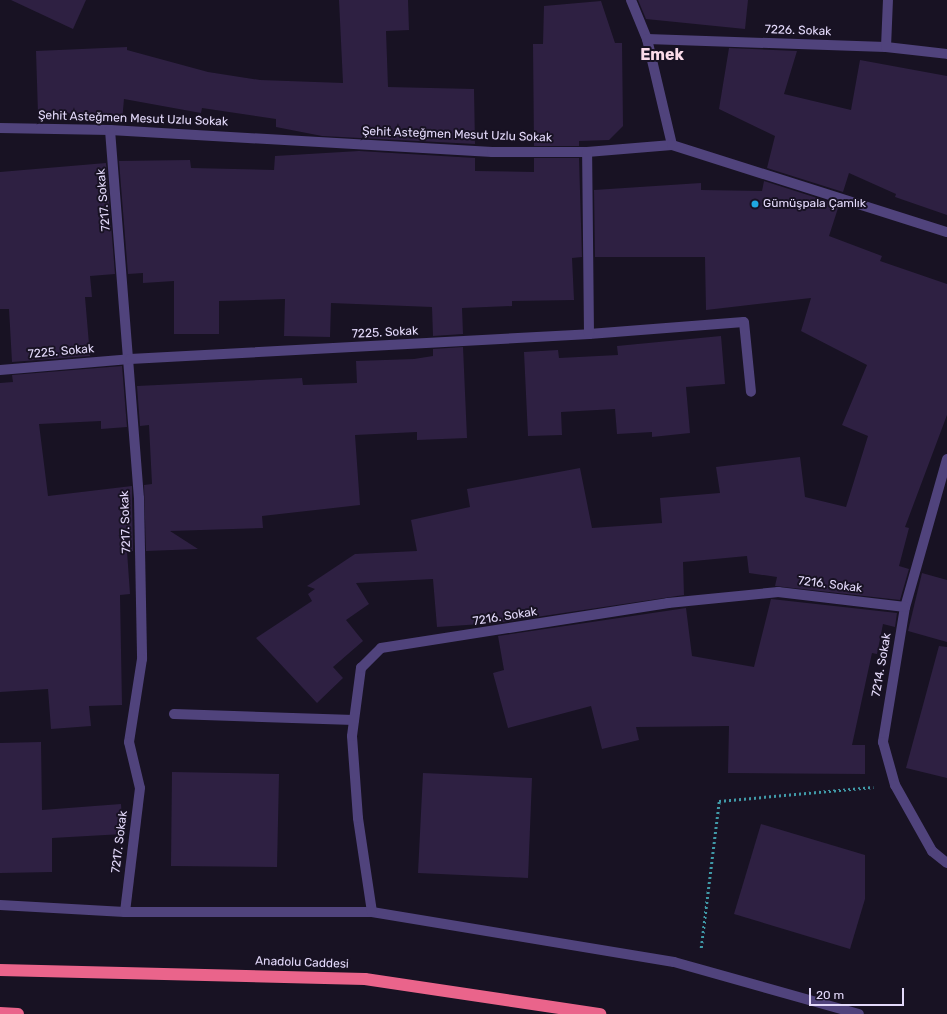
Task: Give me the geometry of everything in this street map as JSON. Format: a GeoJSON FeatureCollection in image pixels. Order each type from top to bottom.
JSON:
{"type":"FeatureCollection","features":[{"type":"Feature","properties":{"kind":"highway","name":"Anadolu Caddesi"},"geometry":{"type":"LineString","coordinates":[[0,970],[364,979],[600,1014]]}},
{"type":"Feature","properties":{"kind":"highway"},"geometry":{"type":"LineString","coordinates":[[0,1013],[18,1014]]}},
{"type":"Feature","properties":{"kind":"street"},"geometry":{"type":"LineString","coordinates":[[631,0],[648,39],[672,145]]}},
{"type":"Feature","properties":{"kind":"street"},"geometry":{"type":"LineString","coordinates":[[886,47],[888,0]]}},
{"type":"Feature","properties":{"kind":"street","name":"7226. Sokak"},"geometry":{"type":"LineString","coordinates":[[648,39],[886,47],[947,54]]}},
{"type":"Feature","properties":{"kind":"street","name":"Şehit Asteğmen Mesut Uzlu Sokak"},"geometry":{"type":"LineString","coordinates":[[0,128],[110,130],[492,152],[587,152],[672,145],[947,232]]}},
{"type":"Feature","properties":{"kind":"street","name":"7217. Sokak"},"geometry":{"type":"LineString","coordinates":[[110,130],[130,359],[139,498],[142,659],[129,742],[140,788],[125,912]]}},
{"type":"Feature","properties":{"kind":"street"},"geometry":{"type":"LineString","coordinates":[[587,152],[589,334]]}},
{"type":"Feature","properties":{"kind":"street","name":"7225. Sokak"},"geometry":{"type":"LineString","coordinates":[[0,370],[130,359],[589,334],[744,322],[751,392]]}},
{"type":"Feature","properties":{"kind":"street","name":"7214. Sokak"},"geometry":{"type":"LineString","coordinates":[[947,459],[905,607],[883,742],[895,785],[932,851],[947,863]]}},
{"type":"Feature","properties":{"kind":"street","name":"7216. Sokak"},"geometry":{"type":"LineString","coordinates":[[372,912],[358,818],[352,736],[361,668],[381,648],[668,603],[778,592],[905,607]]}},
{"type":"Feature","properties":{"kind":"street"},"geometry":{"type":"LineString","coordinates":[[174,714],[354,720]]}},
{"type":"Feature","properties":{"kind":"street"},"geometry":{"type":"LineString","coordinates":[[0,905],[125,912],[372,912],[698,969],[859,1014]]}},
{"type":"Feature","properties":{"kind":"path"},"geometry":{"type":"LineString","coordinates":[[698,969],[719,801],[895,785]]}},
{"type":"Feature","properties":{"kind":"building"},"geometry":{"type":"Polygon","coordinates":[[[11,0],[86,0],[73,29],[11,0]]]}},
{"type":"Feature","properties":{"kind":"building"},"geometry":{"type":"Polygon","coordinates":[[[339,0],[408,0],[409,30],[386,31],[388,87],[474,89],[475,144],[322,136],[276,127],[276,119],[202,108],[201,113],[124,99],[122,121],[84,119],[84,113],[38,114],[36,51],[127,47],[127,50],[208,72],[260,80],[343,83],[339,0]]]}},
{"type":"Feature","properties":{"kind":"building"},"geometry":{"type":"Polygon","coordinates":[[[638,0],[748,0],[745,29],[646,19],[638,0]]]}},
{"type":"Feature","properties":{"kind":"building"},"geometry":{"type":"Polygon","coordinates":[[[601,1],[615,43],[622,43],[623,126],[609,140],[579,141],[579,146],[534,146],[533,44],[543,44],[544,6],[601,1]]]}},
{"type":"Feature","properties":{"kind":"building"},"geometry":{"type":"Polygon","coordinates":[[[729,48],[797,51],[784,94],[851,110],[860,60],[947,76],[947,215],[895,197],[896,194],[849,173],[843,192],[767,168],[775,136],[719,109],[729,48]]]}},
{"type":"Feature","properties":{"kind":"building"},"geometry":{"type":"Polygon","coordinates":[[[359,151],[475,158],[475,171],[534,172],[534,158],[579,158],[582,257],[572,258],[574,300],[512,301],[512,306],[462,308],[463,334],[433,336],[432,307],[331,303],[330,337],[284,336],[285,299],[219,301],[219,334],[174,334],[174,281],[143,283],[143,273],[128,274],[119,161],[190,160],[191,168],[274,170],[275,156],[359,151]]]}},
{"type":"Feature","properties":{"kind":"building"},"geometry":{"type":"Polygon","coordinates":[[[106,163],[115,274],[90,276],[92,297],[85,297],[90,356],[12,362],[9,309],[0,309],[0,172],[106,163]]]}},
{"type":"Feature","properties":{"kind":"building"},"geometry":{"type":"Polygon","coordinates":[[[764,181],[839,205],[829,236],[882,256],[880,261],[947,284],[947,415],[905,527],[909,528],[899,566],[909,569],[900,600],[775,586],[777,577],[749,573],[747,556],[683,562],[684,595],[496,623],[437,627],[433,579],[356,583],[369,604],[346,620],[363,641],[333,667],[343,678],[317,703],[256,638],[312,601],[308,594],[315,589],[307,586],[355,554],[417,551],[411,520],[470,507],[467,489],[580,468],[592,528],[662,523],[660,498],[720,493],[716,467],[800,457],[805,497],[846,507],[868,436],[842,425],[867,365],[801,331],[811,298],[706,310],[705,257],[595,257],[594,190],[701,183],[701,190],[762,191],[764,181]]]}},
{"type":"Feature","properties":{"kind":"building"},"geometry":{"type":"Polygon","coordinates":[[[721,336],[725,384],[686,387],[690,433],[652,437],[652,432],[617,434],[615,409],[561,412],[562,435],[528,436],[524,352],[558,350],[559,358],[618,355],[617,346],[721,336]]]}},
{"type":"Feature","properties":{"kind":"building"},"geometry":{"type":"Polygon","coordinates":[[[463,347],[467,438],[417,440],[417,432],[355,435],[360,505],[262,516],[263,528],[170,531],[198,549],[146,551],[144,485],[152,484],[149,425],[140,426],[137,386],[302,378],[303,385],[357,383],[356,361],[414,359],[433,356],[433,349],[463,347]]]}},
{"type":"Feature","properties":{"kind":"building"},"geometry":{"type":"Polygon","coordinates":[[[122,366],[127,427],[101,429],[101,421],[39,424],[48,496],[132,486],[133,551],[127,551],[130,594],[120,595],[122,705],[89,706],[91,726],[51,729],[48,689],[0,692],[0,383],[13,382],[12,375],[122,366]]]}},
{"type":"Feature","properties":{"kind":"building"},"geometry":{"type":"Polygon","coordinates":[[[922,573],[947,580],[947,642],[908,631],[922,573]]]}},
{"type":"Feature","properties":{"kind":"building"},"geometry":{"type":"Polygon","coordinates":[[[771,599],[897,613],[895,627],[883,624],[877,654],[872,653],[852,745],[865,745],[865,774],[728,773],[729,726],[636,727],[639,740],[602,749],[591,706],[508,728],[493,673],[504,670],[498,636],[686,608],[692,656],[754,667],[771,599]]]}},
{"type":"Feature","properties":{"kind":"building"},"geometry":{"type":"Polygon","coordinates":[[[939,646],[947,647],[947,778],[906,768],[939,646]]]}},
{"type":"Feature","properties":{"kind":"building"},"geometry":{"type":"Polygon","coordinates":[[[41,742],[42,810],[121,804],[123,834],[52,838],[52,872],[0,873],[0,743],[41,742]]]}},
{"type":"Feature","properties":{"kind":"building"},"geometry":{"type":"Polygon","coordinates":[[[172,772],[279,774],[277,867],[171,866],[172,772]]]}},
{"type":"Feature","properties":{"kind":"building"},"geometry":{"type":"Polygon","coordinates":[[[423,773],[532,778],[528,878],[418,873],[423,773]]]}},
{"type":"Feature","properties":{"kind":"building"},"geometry":{"type":"Polygon","coordinates":[[[761,824],[865,855],[865,899],[850,949],[734,914],[761,824]]]}},
{"type":"Feature","properties":{"kind":"place","name":"Gümüşpala Çamlık"},"geometry":{"type":"Point","coordinates":[755,204]}},
{"type":"Feature","properties":{"kind":"district","name":"Emek"},"geometry":{"type":"Point","coordinates":[662,55]}}]}
